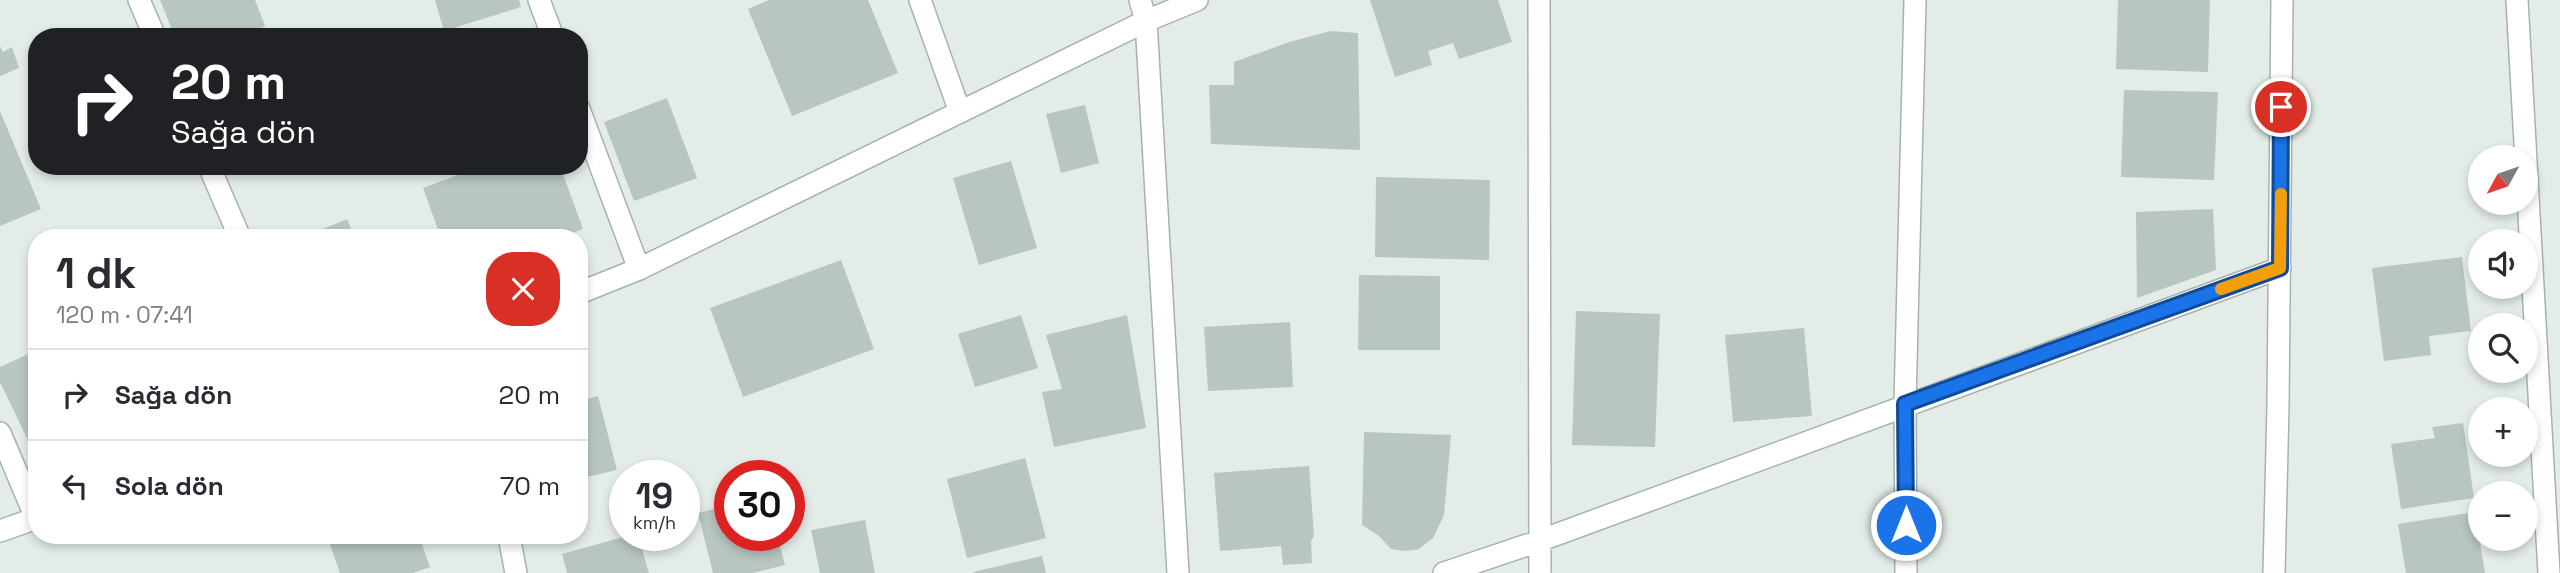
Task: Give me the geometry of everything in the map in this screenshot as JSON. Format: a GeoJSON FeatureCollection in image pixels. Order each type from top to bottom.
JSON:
{"type":"FeatureCollection","features":[{"type":"Feature","properties":{"kind":"street"},"geometry":{"type":"LineString","coordinates":[[139,0],[151,28]]}},
{"type":"Feature","properties":{"kind":"street"},"geometry":{"type":"LineString","coordinates":[[539,0],[549,28]]}},
{"type":"Feature","properties":{"kind":"street"},"geometry":{"type":"LineString","coordinates":[[920,0],[960,112]]}},
{"type":"Feature","properties":{"kind":"street"},"geometry":{"type":"LineString","coordinates":[[1140,0],[1146,21],[1178,573]]}},
{"type":"Feature","properties":{"kind":"street"},"geometry":{"type":"LineString","coordinates":[[588,289],[639,269],[1146,21],[1197,0]]}},
{"type":"Feature","properties":{"kind":"street"},"geometry":{"type":"LineString","coordinates":[[1539,0],[1540,573]]}},
{"type":"Feature","properties":{"kind":"street"},"geometry":{"type":"LineString","coordinates":[[1906,573],[1905,404],[1915,0]]}},
{"type":"Feature","properties":{"kind":"street"},"geometry":{"type":"LineString","coordinates":[[2274,573],[2282,0]]}},
{"type":"Feature","properties":{"kind":"street"},"geometry":{"type":"LineString","coordinates":[[2517,0],[2549,573]]}},
{"type":"Feature","properties":{"kind":"street"},"geometry":{"type":"LineString","coordinates":[[588,133],[639,269]]}},
{"type":"Feature","properties":{"kind":"street"},"geometry":{"type":"LineString","coordinates":[[213,175],[236,229]]}},
{"type":"Feature","properties":{"kind":"street"},"geometry":{"type":"LineString","coordinates":[[1444,573],[1539,541],[2280,268]]}},
{"type":"Feature","properties":{"kind":"street"},"geometry":{"type":"LineString","coordinates":[[0,433],[28,499]]}},
{"type":"Feature","properties":{"kind":"street"},"geometry":{"type":"LineString","coordinates":[[0,531],[28,521]]}},
{"type":"Feature","properties":{"kind":"street"},"geometry":{"type":"LineString","coordinates":[[511,544],[516,573]]}},
{"type":"Feature","properties":{"kind":"building"},"geometry":{"type":"Polygon","coordinates":[[[160,0],[255,0],[265,26],[260,28],[171,28],[160,0]]]}},
{"type":"Feature","properties":{"kind":"building"},"geometry":{"type":"Polygon","coordinates":[[[435,0],[519,0],[521,7],[454,28],[443,28],[435,0]]]}},
{"type":"Feature","properties":{"kind":"building"},"geometry":{"type":"Polygon","coordinates":[[[769,0],[868,0],[898,73],[792,116],[748,9],[769,0]]]}},
{"type":"Feature","properties":{"kind":"building"},"geometry":{"type":"Polygon","coordinates":[[[1370,0],[1498,0],[1512,42],[1459,59],[1453,43],[1428,51],[1432,65],[1395,77],[1370,0]]]}},
{"type":"Feature","properties":{"kind":"building"},"geometry":{"type":"Polygon","coordinates":[[[2118,0],[2210,0],[2208,72],[2116,69],[2118,0]]]}},
{"type":"Feature","properties":{"kind":"building"},"geometry":{"type":"Polygon","coordinates":[[[1331,31],[1358,33],[1360,150],[1211,144],[1209,85],[1234,85],[1234,62],[1289,42],[1331,31]]]}},
{"type":"Feature","properties":{"kind":"building"},"geometry":{"type":"Polygon","coordinates":[[[0,46],[3,52],[12,47],[19,68],[0,76],[0,46]]]}},
{"type":"Feature","properties":{"kind":"building"},"geometry":{"type":"Polygon","coordinates":[[[2124,90],[2218,92],[2214,180],[2121,177],[2124,90]]]}},
{"type":"Feature","properties":{"kind":"building"},"geometry":{"type":"Polygon","coordinates":[[[667,98],[697,178],[634,201],[604,122],[667,98]]]}},
{"type":"Feature","properties":{"kind":"building"},"geometry":{"type":"Polygon","coordinates":[[[1085,105],[1099,163],[1061,173],[1046,114],[1085,105]]]}},
{"type":"Feature","properties":{"kind":"building"},"geometry":{"type":"Polygon","coordinates":[[[0,111],[41,209],[0,226],[0,111]]]}},
{"type":"Feature","properties":{"kind":"building"},"geometry":{"type":"Polygon","coordinates":[[[1011,161],[1037,248],[979,265],[953,178],[1011,161]]]}},
{"type":"Feature","properties":{"kind":"building"},"geometry":{"type":"Polygon","coordinates":[[[458,175],[563,175],[583,229],[438,229],[423,188],[458,175]]]}},
{"type":"Feature","properties":{"kind":"building"},"geometry":{"type":"Polygon","coordinates":[[[1376,177],[1490,180],[1489,260],[1375,257],[1376,177]]]}},
{"type":"Feature","properties":{"kind":"building"},"geometry":{"type":"Polygon","coordinates":[[[2213,209],[2216,270],[2137,298],[2136,212],[2213,209]]]}},
{"type":"Feature","properties":{"kind":"building"},"geometry":{"type":"Polygon","coordinates":[[[347,219],[351,229],[323,229],[347,219]]]}},
{"type":"Feature","properties":{"kind":"building"},"geometry":{"type":"Polygon","coordinates":[[[2462,257],[2469,313],[2468,331],[2429,336],[2431,355],[2384,361],[2372,268],[2462,257]]]}},
{"type":"Feature","properties":{"kind":"building"},"geometry":{"type":"Polygon","coordinates":[[[841,260],[874,349],[743,397],[710,308],[841,260]]]}},
{"type":"Feature","properties":{"kind":"building"},"geometry":{"type":"Polygon","coordinates":[[[1359,275],[1440,276],[1440,350],[1358,350],[1359,275]]]}},
{"type":"Feature","properties":{"kind":"building"},"geometry":{"type":"Polygon","coordinates":[[[1576,311],[1660,314],[1655,447],[1572,445],[1576,311]]]}},
{"type":"Feature","properties":{"kind":"building"},"geometry":{"type":"Polygon","coordinates":[[[1021,315],[1038,368],[975,387],[958,334],[1021,315]]]}},
{"type":"Feature","properties":{"kind":"building"},"geometry":{"type":"Polygon","coordinates":[[[1127,315],[1146,428],[1054,447],[1042,392],[1062,389],[1046,335],[1127,315]]]}},
{"type":"Feature","properties":{"kind":"building"},"geometry":{"type":"Polygon","coordinates":[[[1290,322],[1293,387],[1208,391],[1204,327],[1290,322]]]}},
{"type":"Feature","properties":{"kind":"building"},"geometry":{"type":"Polygon","coordinates":[[[1804,328],[1812,416],[1733,422],[1725,335],[1804,328]]]}},
{"type":"Feature","properties":{"kind":"building"},"geometry":{"type":"Polygon","coordinates":[[[28,354],[28,440],[0,382],[0,367],[28,354]]]}},
{"type":"Feature","properties":{"kind":"building"},"geometry":{"type":"Polygon","coordinates":[[[598,396],[614,460],[609,460],[609,472],[588,477],[588,399],[598,396]]]}},
{"type":"Feature","properties":{"kind":"building"},"geometry":{"type":"Polygon","coordinates":[[[2463,423],[2472,481],[2468,481],[2468,499],[2401,509],[2391,444],[2435,438],[2432,427],[2463,423]]]}},
{"type":"Feature","properties":{"kind":"building"},"geometry":{"type":"Polygon","coordinates":[[[1364,432],[1451,435],[1444,515],[1433,538],[1419,549],[1391,549],[1379,536],[1362,525],[1364,432]]]}},
{"type":"Feature","properties":{"kind":"building"},"geometry":{"type":"Polygon","coordinates":[[[1025,458],[1046,538],[967,558],[947,479],[1025,458]]]}},
{"type":"Feature","properties":{"kind":"building"},"geometry":{"type":"Polygon","coordinates":[[[1309,466],[1314,536],[1311,541],[1312,563],[1283,565],[1281,546],[1220,551],[1214,473],[1309,466]]]}},
{"type":"Feature","properties":{"kind":"building"},"geometry":{"type":"Polygon","coordinates":[[[714,509],[714,551],[781,551],[785,565],[753,573],[713,573],[700,512],[714,509]]]}},
{"type":"Feature","properties":{"kind":"building"},"geometry":{"type":"Polygon","coordinates":[[[2468,513],[2468,551],[2481,551],[2485,573],[2406,573],[2398,524],[2468,513]]]}},
{"type":"Feature","properties":{"kind":"building"},"geometry":{"type":"Polygon","coordinates":[[[865,520],[875,573],[820,573],[811,530],[865,520]]]}},
{"type":"Feature","properties":{"kind":"building"},"geometry":{"type":"Polygon","coordinates":[[[609,541],[609,551],[642,551],[649,573],[567,573],[562,554],[609,541]]]}},
{"type":"Feature","properties":{"kind":"building"},"geometry":{"type":"Polygon","coordinates":[[[330,544],[422,544],[430,567],[413,573],[340,573],[330,544]]]}},
{"type":"Feature","properties":{"kind":"building"},"geometry":{"type":"Polygon","coordinates":[[[1042,556],[1046,573],[973,572],[1042,556]]]}},
{"type":"Feature","properties":{"kind":"slow traffic"},"geometry":{"type":"LineString","coordinates":[[2221,289],[2280,268],[2281,194]]}},
{"type":"Feature","properties":{"kind":"route"},"geometry":{"type":"LineString","coordinates":[[1906,525],[1905,404],[2280,268],[2281,107]]}}]}
